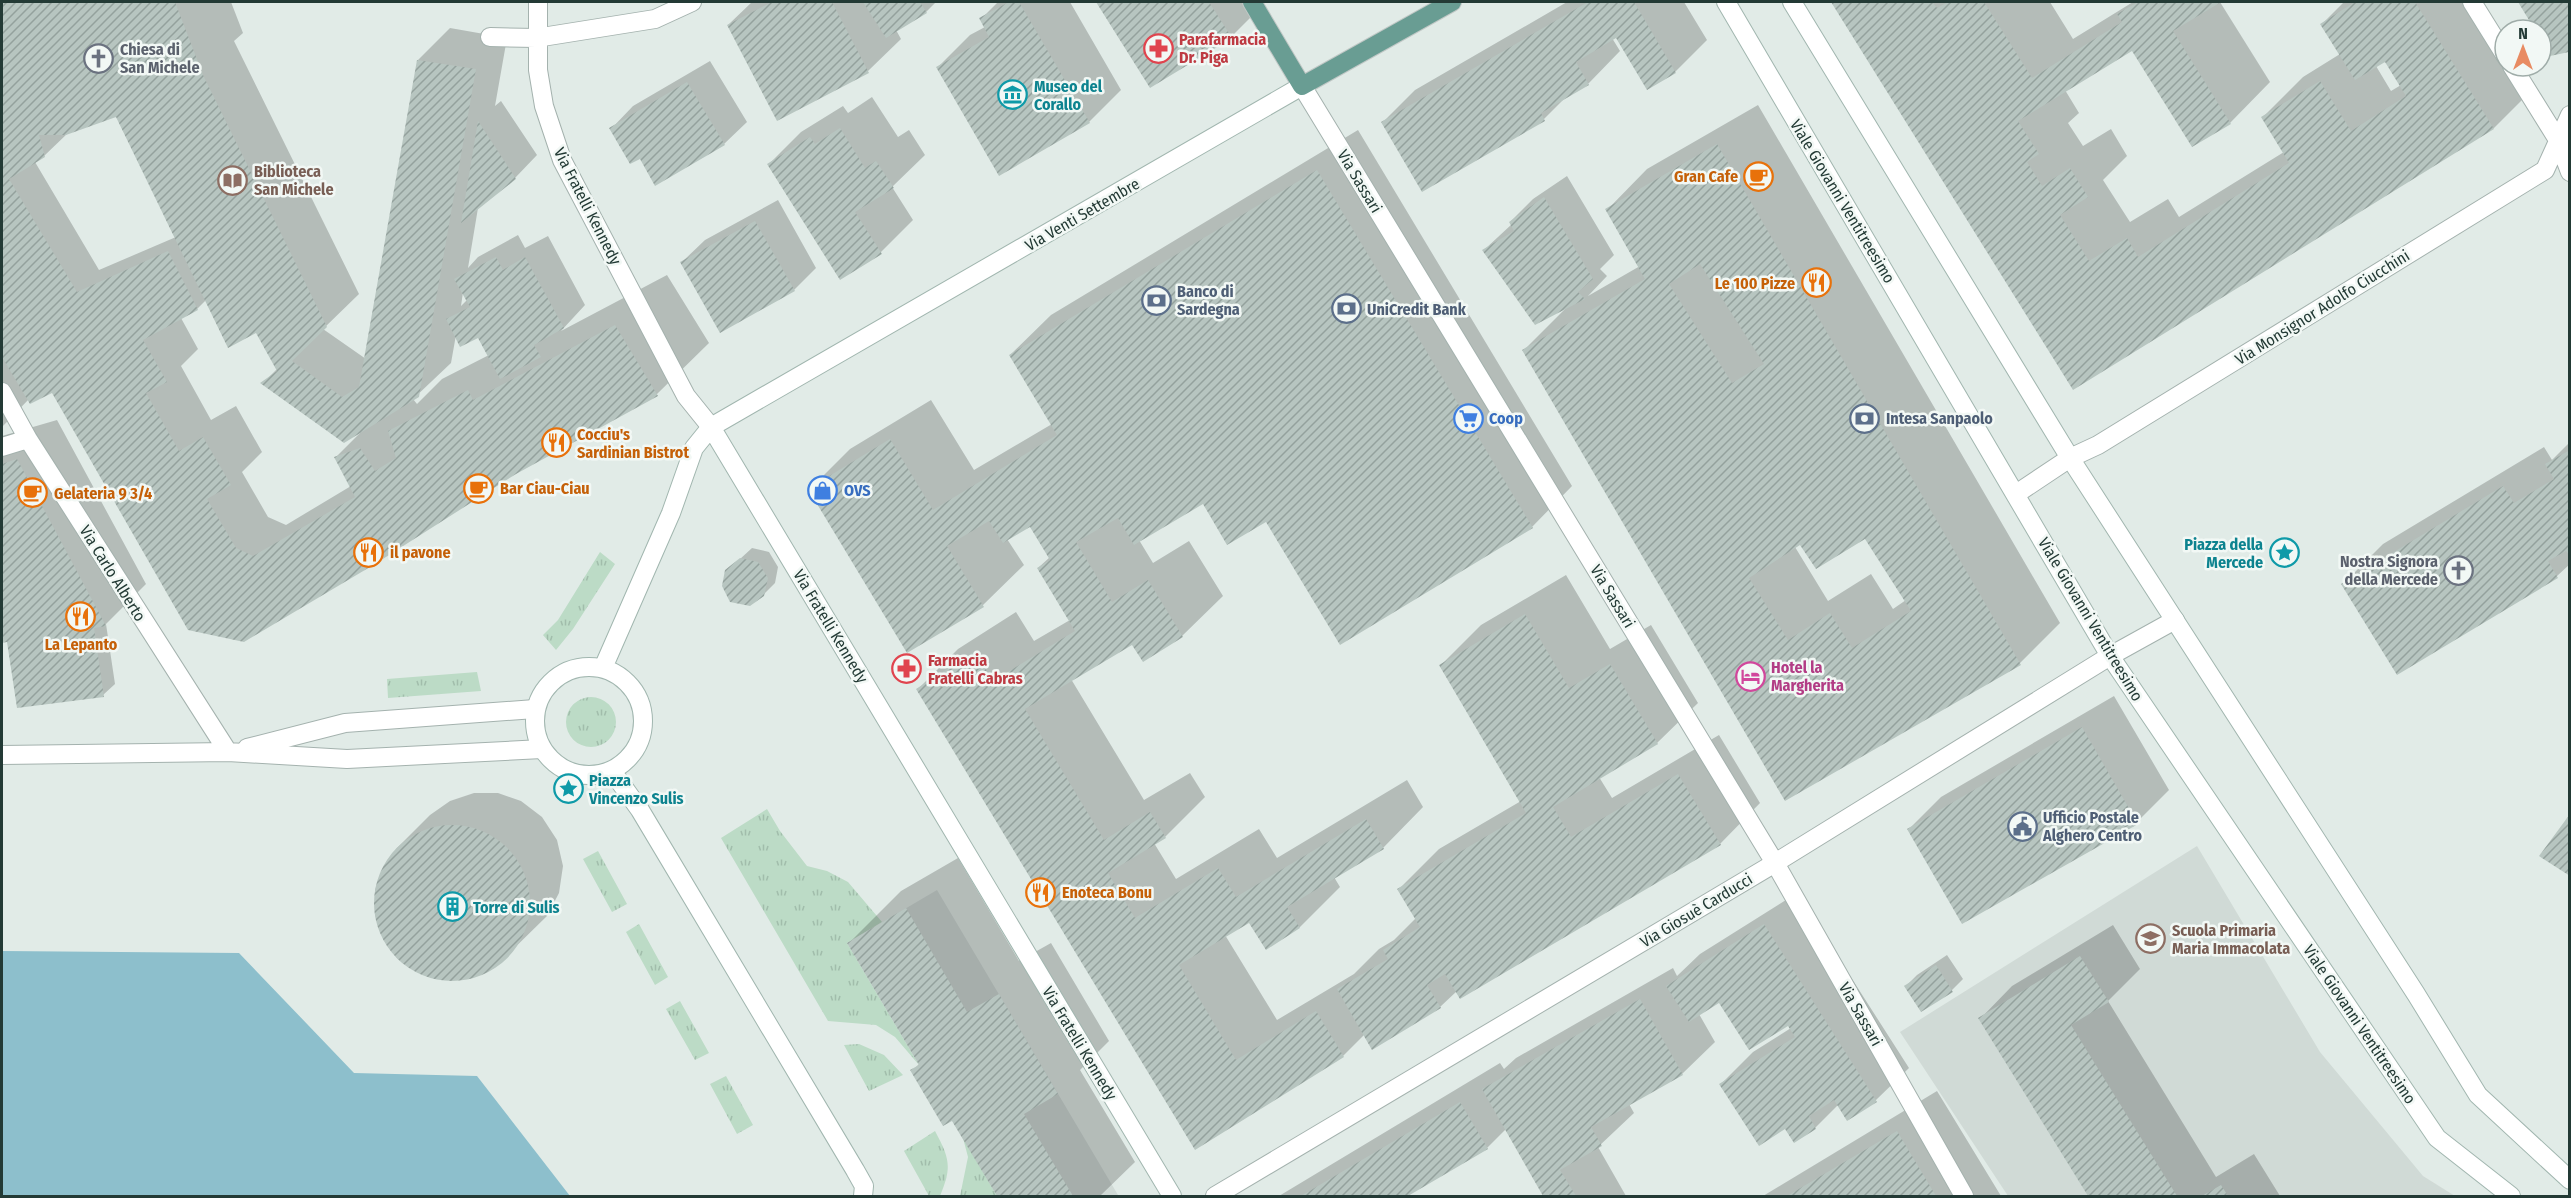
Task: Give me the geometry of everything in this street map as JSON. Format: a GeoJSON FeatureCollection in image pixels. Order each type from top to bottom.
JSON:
{"type":"FeatureCollection","features":[{"type":"Feature","properties":{"kind":"main road","name":"Via Sassari"},"geometry":{"type":"LineString","coordinates":[[1252,2],[1302,86]]}},
{"type":"Feature","properties":{"kind":"main road","name":"Via Venti Settembre"},"geometry":{"type":"LineString","coordinates":[[1302,86],[1452,2]]}},
{"type":"Feature","properties":{"kind":"street","name":"Via Fratelli Kennedy"},"geometry":{"type":"LineString","coordinates":[[538,2],[536,38],[544,106],[562,160],[686,396],[711,427],[1172,1197]]}},
{"type":"Feature","properties":{"kind":"street"},"geometry":{"type":"LineString","coordinates":[[490,37],[536,38],[655,19],[692,2]]}},
{"type":"Feature","properties":{"kind":"street","name":"Viale Giovanni Ventitreesimo"},"geometry":{"type":"LineString","coordinates":[[1726,2],[2110,656],[2437,1138],[2511,1197]]}},
{"type":"Feature","properties":{"kind":"street"},"geometry":{"type":"LineString","coordinates":[[1792,2],[2070,458],[2478,1095],[2570,1180]]}},
{"type":"Feature","properties":{"kind":"street"},"geometry":{"type":"LineString","coordinates":[[2472,2],[2493,36]]}},
{"type":"Feature","properties":{"kind":"street"},"geometry":{"type":"LineString","coordinates":[[2519,78],[2558,140],[2570,172]]}},
{"type":"Feature","properties":{"kind":"street","name":"Via Venti Settembre"},"geometry":{"type":"LineString","coordinates":[[711,427],[1302,86]]}},
{"type":"Feature","properties":{"kind":"street","name":"Via Sassari"},"geometry":{"type":"LineString","coordinates":[[1302,86],[1775,862],[1964,1197]]}},
{"type":"Feature","properties":{"kind":"street","name":"Via Monsignor Adolfo Ciucchini"},"geometry":{"type":"LineString","coordinates":[[2070,458],[2098,445],[2545,170],[2570,115]]}},
{"type":"Feature","properties":{"kind":"street","name":"Via Carlo Alberto"},"geometry":{"type":"LineString","coordinates":[[2,392],[28,439],[228,753]]}},
{"type":"Feature","properties":{"kind":"street"},"geometry":{"type":"LineString","coordinates":[[603,668],[671,513],[694,448],[711,427]]}},
{"type":"Feature","properties":{"kind":"street"},"geometry":{"type":"LineString","coordinates":[[2,447],[28,439]]}},
{"type":"Feature","properties":{"kind":"street"},"geometry":{"type":"LineString","coordinates":[[2016,494],[2070,458]]}},
{"type":"Feature","properties":{"kind":"street","name":"Via Giosuè Carducci"},"geometry":{"type":"LineString","coordinates":[[1215,1197],[1775,862],[2110,656],[2175,620]]}},
{"type":"Feature","properties":{"kind":"street"},"geometry":{"type":"LineString","coordinates":[[585,667],[603,668],[620,677],[634,690],[641,707],[643,726],[639,744],[628,759],[612,771],[595,775],[578,775],[562,769],[548,758],[542,749],[534,726],[535,709],[542,693],[561,675],[585,667]]}},
{"type":"Feature","properties":{"kind":"street"},"geometry":{"type":"LineString","coordinates":[[228,753],[345,723],[535,709]]}},
{"type":"Feature","properties":{"kind":"street"},"geometry":{"type":"LineString","coordinates":[[2,755],[228,753],[347,759],[542,749]]}},
{"type":"Feature","properties":{"kind":"street"},"geometry":{"type":"LineString","coordinates":[[612,771],[640,810],[866,1193]]}},
{"type":"Feature","properties":{"kind":"shaded area","name":"Scuola Primaria Maria Immacolata"},"geometry":{"type":"Polygon","coordinates":[[[2197,846],[2320,1052],[2423,1176],[2455,1196],[2008,1196],[1900,1032],[2197,846]]]}},
{"type":"Feature","properties":{"kind":"shaded area"},"geometry":{"type":"Polygon","coordinates":[[[937,890],[1118,1195],[997,1196],[847,943],[937,890]]]}},
{"type":"Feature","properties":{"kind":"green space"},"geometry":{"type":"Polygon","coordinates":[[[600,552],[615,564],[573,629],[556,650],[543,635],[558,620],[600,552]]]}},
{"type":"Feature","properties":{"kind":"green space"},"geometry":{"type":"Polygon","coordinates":[[[477,672],[481,691],[388,698],[387,679],[477,672]]]}},
{"type":"Feature","properties":{"kind":"green space"},"geometry":{"type":"Polygon","coordinates":[[[591,697],[600,699],[611,708],[616,722],[614,731],[605,742],[591,747],[582,745],[571,736],[566,722],[568,713],[577,702],[591,697]]]}},
{"type":"Feature","properties":{"kind":"green space"},"geometry":{"type":"Polygon","coordinates":[[[767,809],[780,831],[807,866],[827,871],[848,882],[882,922],[847,943],[919,1065],[895,1037],[876,1025],[828,1021],[721,838],[767,809]]]}},
{"type":"Feature","properties":{"kind":"green space"},"geometry":{"type":"Polygon","coordinates":[[[598,851],[627,904],[612,912],[583,859],[598,851]]]}},
{"type":"Feature","properties":{"kind":"green space"},"geometry":{"type":"Polygon","coordinates":[[[639,924],[668,977],[655,985],[626,932],[639,924]]]}},
{"type":"Feature","properties":{"kind":"green space"},"geometry":{"type":"Polygon","coordinates":[[[680,1001],[709,1053],[695,1060],[666,1009],[680,1001]]]}},
{"type":"Feature","properties":{"kind":"green space"},"geometry":{"type":"Polygon","coordinates":[[[859,1044],[884,1055],[903,1075],[869,1091],[844,1045],[859,1044]]]}},
{"type":"Feature","properties":{"kind":"green space"},"geometry":{"type":"Polygon","coordinates":[[[726,1076],[753,1125],[737,1134],[710,1084],[726,1076]]]}},
{"type":"Feature","properties":{"kind":"green space"},"geometry":{"type":"Polygon","coordinates":[[[935,1131],[944,1149],[948,1170],[940,1196],[929,1196],[904,1151],[935,1131]]]}},
{"type":"Feature","properties":{"kind":"green space"},"geometry":{"type":"Polygon","coordinates":[[[963,1138],[997,1196],[960,1196],[968,1157],[963,1138]]]}},
{"type":"Feature","properties":{"kind":"water"},"geometry":{"type":"Polygon","coordinates":[[[2,951],[239,953],[354,1073],[477,1076],[570,1196],[2,1196],[2,951]]]}},
{"type":"Feature","properties":{"kind":"building"},"geometry":{"type":"Polygon","coordinates":[[[2,2],[175,2],[203,75],[327,327],[292,361],[342,397],[359,387],[417,60],[476,69],[419,397],[344,443],[260,383],[277,371],[256,333],[228,348],[116,117],[66,135],[39,135],[45,157],[9,179],[77,292],[168,251],[198,310],[143,340],[167,382],[146,393],[179,451],[203,437],[231,485],[207,499],[236,548],[253,556],[355,497],[334,457],[360,448],[375,471],[396,458],[388,431],[468,390],[473,400],[615,325],[658,396],[516,474],[375,564],[244,642],[188,630],[52,393],[30,404],[2,357],[2,2]]]}},
{"type":"Feature","properties":{"kind":"building"},"geometry":{"type":"Polygon","coordinates":[[[772,2],[832,2],[869,73],[777,121],[727,25],[772,2]]]}},
{"type":"Feature","properties":{"kind":"building"},"geometry":{"type":"Polygon","coordinates":[[[863,2],[920,2],[927,13],[886,38],[863,2]]]}},
{"type":"Feature","properties":{"kind":"building","name":"Museo del Corallo"},"geometry":{"type":"Polygon","coordinates":[[[1009,2],[1019,2],[1090,123],[999,176],[936,67],[989,37],[979,18],[1009,2]]]}},
{"type":"Feature","properties":{"kind":"building"},"geometry":{"type":"Polygon","coordinates":[[[1096,2],[1209,2],[1232,38],[1150,88],[1096,2]]]}},
{"type":"Feature","properties":{"kind":"building"},"geometry":{"type":"Polygon","coordinates":[[[1588,2],[1634,2],[1676,73],[1647,90],[1616,38],[1576,62],[1589,85],[1541,113],[1545,121],[1422,192],[1381,122],[1588,2]]]}},
{"type":"Feature","properties":{"kind":"building"},"geometry":{"type":"Polygon","coordinates":[[[1831,2],[1932,2],[1937,8],[1948,2],[1984,2],[2032,78],[2122,22],[2117,14],[2138,2],[2221,2],[2173,31],[2231,124],[2192,147],[2132,51],[2018,121],[2039,154],[2027,162],[2042,186],[2070,168],[2088,197],[2060,215],[2089,261],[2127,238],[2138,257],[2289,163],[2261,117],[2320,81],[2351,131],[2406,96],[2385,62],[2355,80],[2320,24],[2355,2],[2415,2],[2494,129],[2073,390],[1831,2]]]}},
{"type":"Feature","properties":{"kind":"building"},"geometry":{"type":"Polygon","coordinates":[[[2518,2],[2570,2],[2569,52],[2553,55],[2553,18],[2528,18],[2518,2]]]}},
{"type":"Feature","properties":{"kind":"building"},"geometry":{"type":"Polygon","coordinates":[[[687,82],[725,145],[655,186],[640,159],[630,164],[609,128],[687,82]]]}},
{"type":"Feature","properties":{"kind":"building"},"geometry":{"type":"Polygon","coordinates":[[[478,121],[516,179],[461,223],[478,121]]]}},
{"type":"Feature","properties":{"kind":"building"},"geometry":{"type":"Polygon","coordinates":[[[840,128],[865,168],[876,161],[894,188],[855,212],[882,254],[840,280],[767,164],[810,137],[815,144],[840,128]]]}},
{"type":"Feature","properties":{"kind":"building"},"geometry":{"type":"Polygon","coordinates":[[[1717,144],[2021,665],[1785,801],[1522,350],[1645,279],[1605,209],[1717,144]],[[1700,264],[1669,284],[1732,383],[1764,364],[1700,264]],[[1865,539],[1816,569],[1800,545],[1749,578],[1788,640],[1830,613],[1852,648],[1911,611],[1865,539]]]}},
{"type":"Feature","properties":{"kind":"building"},"geometry":{"type":"Polygon","coordinates":[[[1317,170],[1533,528],[1340,645],[1266,522],[1227,545],[1203,504],[1134,545],[1118,518],[1076,542],[1112,602],[1148,580],[1183,637],[1143,662],[1132,645],[1025,709],[1104,840],[1150,812],[1166,838],[1108,873],[1135,918],[1218,868],[1236,897],[1366,819],[1384,849],[1287,907],[1300,928],[1266,950],[1249,923],[1179,965],[1236,1060],[1316,1011],[1344,1057],[1195,1150],[916,689],[975,651],[993,681],[1075,631],[1037,568],[1050,560],[1030,527],[1003,543],[989,521],[947,546],[984,607],[907,653],[808,489],[890,439],[933,510],[1057,435],[1009,355],[1317,170]]]}},
{"type":"Feature","properties":{"kind":"building"},"geometry":{"type":"Polygon","coordinates":[[[1544,197],[1593,279],[1578,292],[1585,299],[1535,325],[1482,250],[1514,231],[1509,222],[1544,197]]]}},
{"type":"Feature","properties":{"kind":"building"},"geometry":{"type":"Polygon","coordinates":[[[755,221],[795,291],[720,333],[680,262],[755,221]]]}},
{"type":"Feature","properties":{"kind":"building"},"geometry":{"type":"Polygon","coordinates":[[[496,257],[503,270],[525,257],[564,328],[534,345],[541,357],[500,379],[478,338],[460,347],[446,319],[470,307],[454,279],[496,257]]]}},
{"type":"Feature","properties":{"kind":"building","name":"Nostra Signora della Mercede"},"geometry":{"type":"Polygon","coordinates":[[[2570,450],[2570,556],[2566,551],[2548,561],[2558,578],[2397,675],[2341,584],[2503,486],[2514,503],[2554,479],[2545,464],[2570,450]]]}},
{"type":"Feature","properties":{"kind":"building"},"geometry":{"type":"Polygon","coordinates":[[[17,459],[106,626],[94,628],[104,697],[17,708],[7,642],[2,643],[2,464],[17,459]]]}},
{"type":"Feature","properties":{"kind":"building"},"geometry":{"type":"Polygon","coordinates":[[[740,558],[758,562],[768,578],[764,596],[750,606],[730,602],[722,586],[725,570],[740,558]]]}},
{"type":"Feature","properties":{"kind":"building"},"geometry":{"type":"Polygon","coordinates":[[[1525,614],[1569,688],[1610,664],[1658,744],[1553,807],[1571,837],[1678,774],[1721,845],[1460,999],[1445,974],[1427,985],[1441,1008],[1372,1050],[1337,989],[1388,959],[1383,950],[1420,927],[1397,889],[1526,813],[1439,665],[1525,614]]]}},
{"type":"Feature","properties":{"kind":"building","name":"Ufficio Postale Alghero Centro"},"geometry":{"type":"Polygon","coordinates":[[[2082,727],[2138,824],[1962,924],[1907,829],[2082,727]]]}},
{"type":"Feature","properties":{"kind":"building"},"geometry":{"type":"Polygon","coordinates":[[[2570,814],[2570,876],[2539,856],[2570,814]]]}},
{"type":"Feature","properties":{"kind":"building","name":"Torre di Sulis"},"geometry":{"type":"Polygon","coordinates":[[[452,825],[467,826],[482,831],[507,848],[524,873],[529,888],[529,918],[524,933],[507,958],[482,975],[467,980],[452,981],[437,980],[422,975],[397,958],[380,933],[375,918],[374,903],[375,888],[380,873],[397,848],[422,831],[437,826],[452,825]]]}},
{"type":"Feature","properties":{"kind":"building"},"geometry":{"type":"Polygon","coordinates":[[[906,908],[967,1012],[999,994],[1058,1094],[1024,1114],[1073,1196],[997,1196],[952,1121],[943,1126],[910,1070],[919,1065],[847,943],[906,908]]]}},
{"type":"Feature","properties":{"kind":"building"},"geometry":{"type":"Polygon","coordinates":[[[1764,924],[1877,1102],[1847,1121],[1834,1100],[1809,1116],[1816,1129],[1794,1143],[1785,1129],[1759,1146],[1719,1084],[1795,1037],[1788,1026],[1749,1050],[1719,1003],[1689,1022],[1666,986],[1764,924]]]}},
{"type":"Feature","properties":{"kind":"building"},"geometry":{"type":"Polygon","coordinates":[[[2080,956],[2109,1002],[2071,1025],[2177,1196],[2088,1196],[1978,1018],[2080,956]]]}},
{"type":"Feature","properties":{"kind":"building"},"geometry":{"type":"Polygon","coordinates":[[[1936,965],[1953,992],[1921,1012],[1904,986],[1936,965]]]}},
{"type":"Feature","properties":{"kind":"building"},"geometry":{"type":"Polygon","coordinates":[[[1640,999],[1683,1075],[1591,1127],[1602,1146],[1560,1170],[1576,1196],[1543,1196],[1482,1089],[1640,999]]]}},
{"type":"Feature","properties":{"kind":"building"},"geometry":{"type":"Polygon","coordinates":[[[1460,1102],[1488,1149],[1408,1196],[1301,1196],[1460,1102]]]}},
{"type":"Feature","properties":{"kind":"building"},"geometry":{"type":"Polygon","coordinates":[[[1897,1131],[1936,1196],[1787,1196],[1897,1131]]]}},
{"type":"Feature","properties":{"kind":"building"},"geometry":{"type":"Polygon","coordinates":[[[2221,1185],[2228,1196],[2202,1196],[2221,1185]]]}},
{"type":"Feature","properties":{"kind":"place","name":"Parafarmacia Dr. Piga"},"geometry":{"type":"Point","coordinates":[1158,48]}},
{"type":"Feature","properties":{"kind":"place","name":"Chiesa di San Michele"},"geometry":{"type":"Point","coordinates":[99,58]}},
{"type":"Feature","properties":{"kind":"place","name":"Museo del Corallo"},"geometry":{"type":"Point","coordinates":[1013,95]}},
{"type":"Feature","properties":{"kind":"place","name":"Gran Cafe"},"geometry":{"type":"Point","coordinates":[1759,176]}},
{"type":"Feature","properties":{"kind":"place","name":"Biblioteca San Michele"},"geometry":{"type":"Point","coordinates":[233,180]}},
{"type":"Feature","properties":{"kind":"place","name":"Le 100 Pizze"},"geometry":{"type":"Point","coordinates":[1816,283]}},
{"type":"Feature","properties":{"kind":"place","name":"Banco di Sardegna"},"geometry":{"type":"Point","coordinates":[1156,300]}},
{"type":"Feature","properties":{"kind":"place","name":"UniCredit Bank"},"geometry":{"type":"Point","coordinates":[1346,309]}},
{"type":"Feature","properties":{"kind":"place","name":"Coop"},"geometry":{"type":"Point","coordinates":[1468,418]}},
{"type":"Feature","properties":{"kind":"place","name":"Intesa Sanpaolo"},"geometry":{"type":"Point","coordinates":[1865,418]}},
{"type":"Feature","properties":{"kind":"place","name":"Cocciu's Sardinian Bistrot"},"geometry":{"type":"Point","coordinates":[556,443]}},
{"type":"Feature","properties":{"kind":"place","name":"Bar Ciau-Ciau"},"geometry":{"type":"Point","coordinates":[479,488]}},
{"type":"Feature","properties":{"kind":"place","name":"OVS"},"geometry":{"type":"Point","coordinates":[823,490]}},
{"type":"Feature","properties":{"kind":"place","name":"Gelateria 9 3/4"},"geometry":{"type":"Point","coordinates":[33,493]}},
{"type":"Feature","properties":{"kind":"place","name":"il pavone"},"geometry":{"type":"Point","coordinates":[369,552]}},
{"type":"Feature","properties":{"kind":"place","name":"Piazza della Mercede"},"geometry":{"type":"Point","coordinates":[2284,553]}},
{"type":"Feature","properties":{"kind":"place","name":"Nostra Signora della Mercede"},"geometry":{"type":"Point","coordinates":[2459,570]}},
{"type":"Feature","properties":{"kind":"place","name":"La Lepanto"},"geometry":{"type":"Point","coordinates":[81,616]}},
{"type":"Feature","properties":{"kind":"place","name":"Farmacia Fratelli Cabras"},"geometry":{"type":"Point","coordinates":[907,669]}},
{"type":"Feature","properties":{"kind":"place","name":"Hotel la Margherita"},"geometry":{"type":"Point","coordinates":[1750,676]}},
{"type":"Feature","properties":{"kind":"place","name":"Piazza Vincenzo Sulis"},"geometry":{"type":"Point","coordinates":[568,789]}},
{"type":"Feature","properties":{"kind":"place","name":"Ufficio Postale Alghero Centro"},"geometry":{"type":"Point","coordinates":[2022,826]}},
{"type":"Feature","properties":{"kind":"place","name":"Enoteca Bonu"},"geometry":{"type":"Point","coordinates":[1041,892]}},
{"type":"Feature","properties":{"kind":"place","name":"Torre di Sulis"},"geometry":{"type":"Point","coordinates":[452,907]}},
{"type":"Feature","properties":{"kind":"place","name":"Scuola Primaria Maria Immacolata"},"geometry":{"type":"Point","coordinates":[2151,939]}}]}
